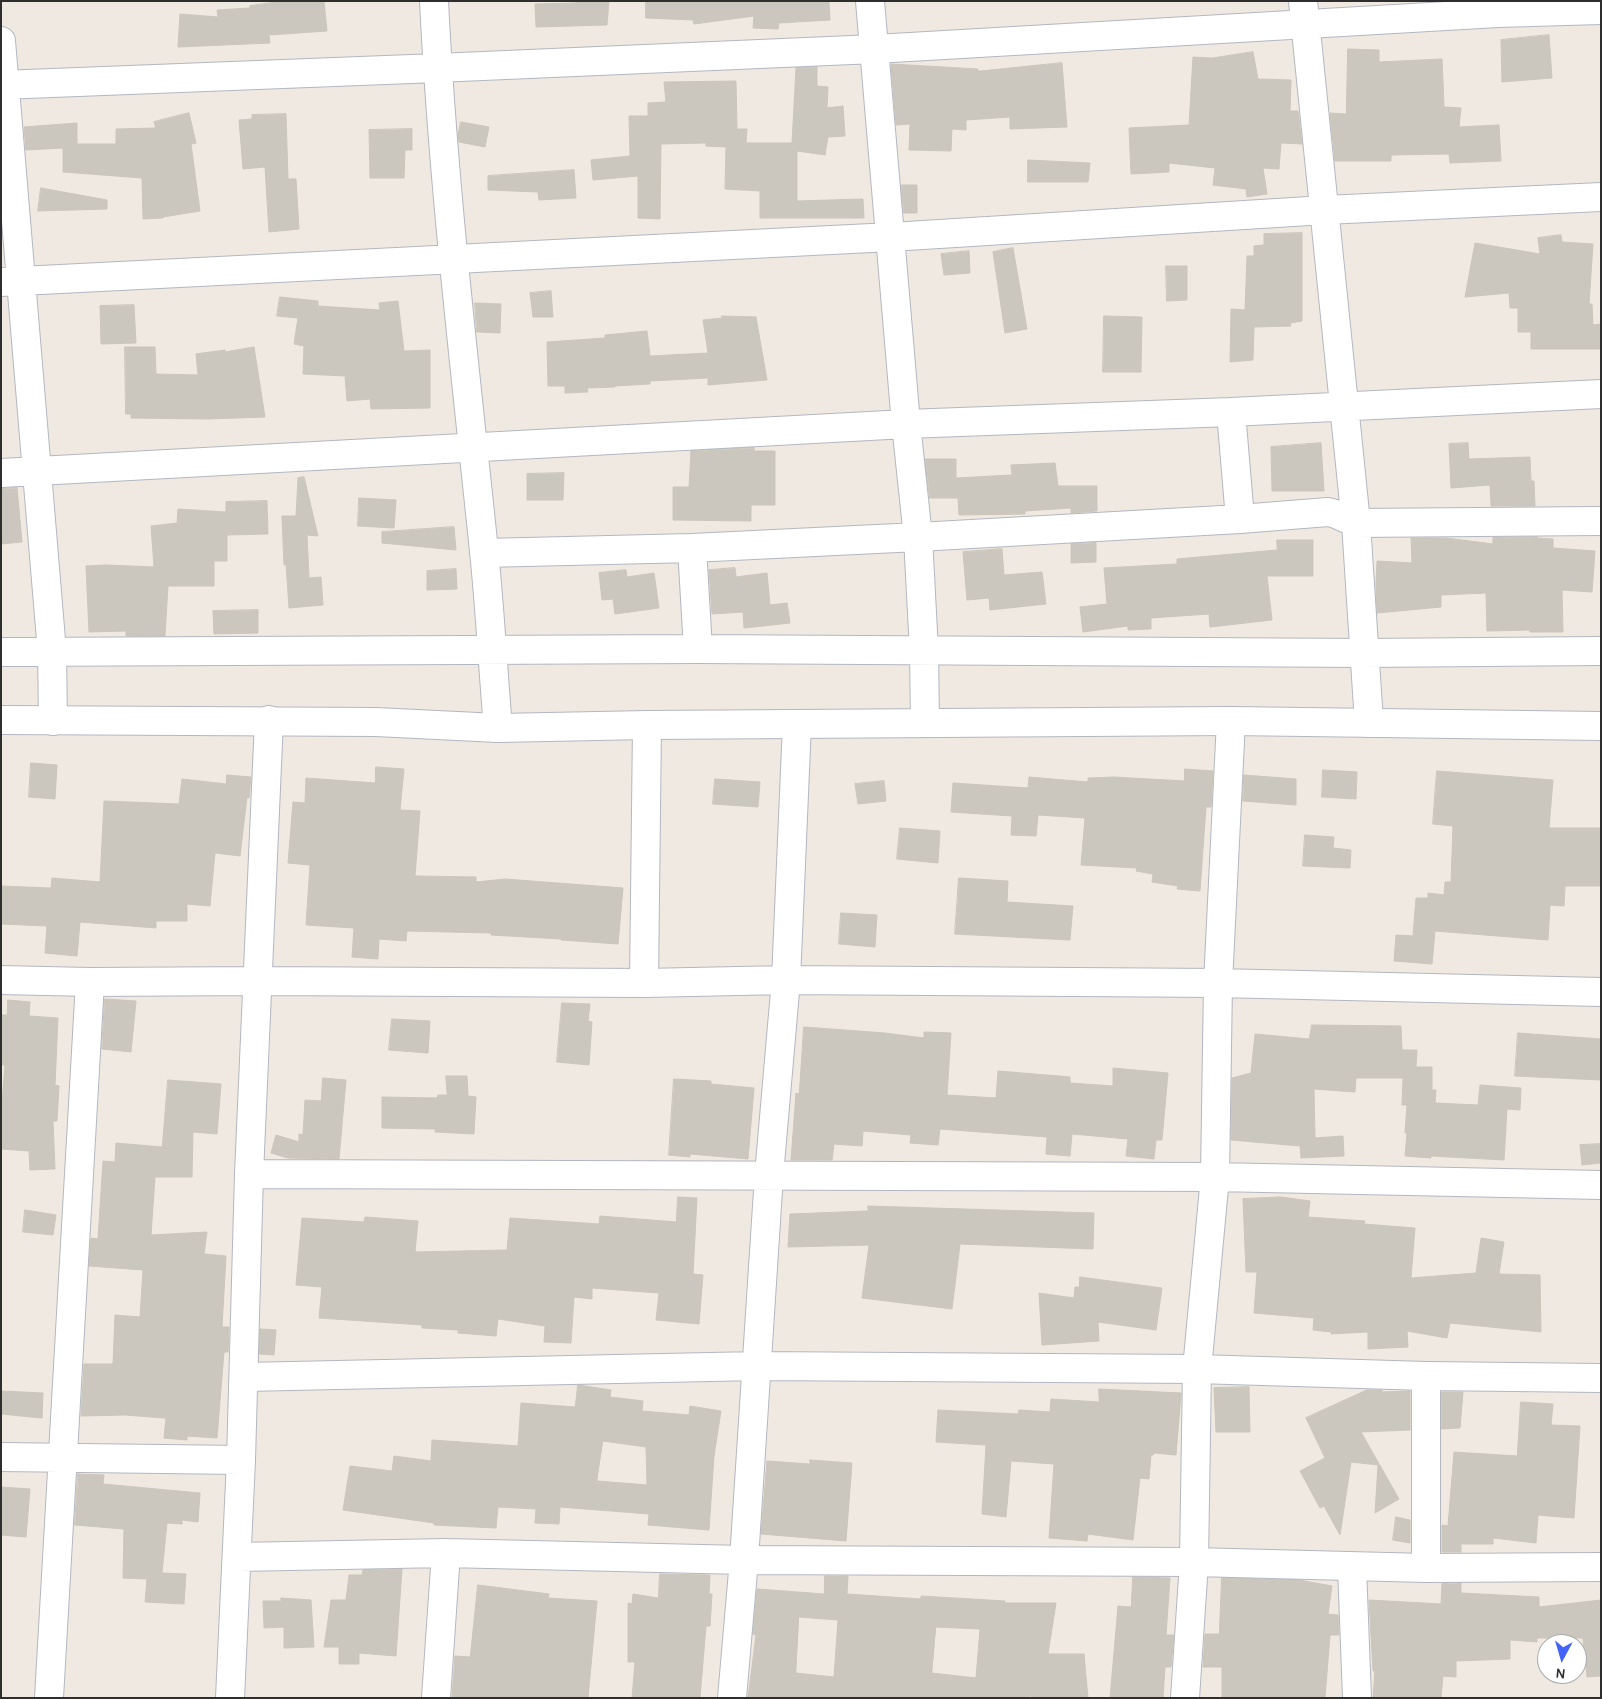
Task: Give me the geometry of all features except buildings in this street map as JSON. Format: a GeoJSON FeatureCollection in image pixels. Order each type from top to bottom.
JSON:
{"type":"FeatureCollection","features":[{"type":"Feature","properties":{"kind":"street"},"geometry":{"type":"LineString","coordinates":[[434,1],[437,68],[472,446],[484,552],[498,728]]}},
{"type":"Feature","properties":{"kind":"street"},"geometry":{"type":"LineString","coordinates":[[870,1],[906,424],[918,537],[924,651],[925,723]]}},
{"type":"Feature","properties":{"kind":"street"},"geometry":{"type":"LineString","coordinates":[[3,85],[875,48],[1304,13],[1498,13],[1601,10]]}},
{"type":"Feature","properties":{"kind":"street"},"geometry":{"type":"LineString","coordinates":[[1304,13],[1356,523],[1369,722]]}},
{"type":"Feature","properties":{"kind":"street"},"geometry":{"type":"LineString","coordinates":[[1,41],[11,281],[36,471],[52,652],[53,721]]}},
{"type":"Feature","properties":{"kind":"street"},"geometry":{"type":"LineString","coordinates":[[11,281],[891,237],[1325,210],[1601,197]]}},
{"type":"Feature","properties":{"kind":"street"},"geometry":{"type":"LineString","coordinates":[[1,473],[906,424],[1231,412],[1601,394]]}},
{"type":"Feature","properties":{"kind":"street"},"geometry":{"type":"LineString","coordinates":[[1231,412],[1240,519]]}},
{"type":"Feature","properties":{"kind":"street"},"geometry":{"type":"LineString","coordinates":[[484,552],[692,548],[1240,519],[1328,512],[1356,523],[1601,521]]}},
{"type":"Feature","properties":{"kind":"street"},"geometry":{"type":"LineString","coordinates":[[692,548],[698,649]]}},
{"type":"Feature","properties":{"kind":"street"},"geometry":{"type":"LineString","coordinates":[[1,652],[698,649],[1364,653],[1601,651]]}},
{"type":"Feature","properties":{"kind":"street"},"geometry":{"type":"LineString","coordinates":[[1,720],[269,720],[376,722],[498,728],[646,725],[1231,721],[1601,726]]}},
{"type":"Feature","properties":{"kind":"street"},"geometry":{"type":"LineString","coordinates":[[230,1698],[241,1460],[249,1174],[269,720]]}},
{"type":"Feature","properties":{"kind":"street"},"geometry":{"type":"LineString","coordinates":[[1185,1698],[1194,1562],[1197,1369],[1215,1177],[1218,983],[1231,721]]}},
{"type":"Feature","properties":{"kind":"street"},"geometry":{"type":"LineString","coordinates":[[732,1698],[744,1560],[769,1175],[786,980],[797,724]]}},
{"type":"Feature","properties":{"kind":"street"},"geometry":{"type":"LineString","coordinates":[[644,983],[646,725]]}},
{"type":"Feature","properties":{"kind":"street"},"geometry":{"type":"LineString","coordinates":[[1,980],[90,982],[644,983],[786,980],[1218,983],[1601,992]]}},
{"type":"Feature","properties":{"kind":"street"},"geometry":{"type":"LineString","coordinates":[[49,1698],[90,982]]}},
{"type":"Feature","properties":{"kind":"street"},"geometry":{"type":"LineString","coordinates":[[249,1174],[1215,1177],[1601,1185]]}},
{"type":"Feature","properties":{"kind":"street"},"geometry":{"type":"LineString","coordinates":[[244,1377],[757,1366],[1197,1369],[1426,1376],[1601,1378]]}},
{"type":"Feature","properties":{"kind":"street"},"geometry":{"type":"LineString","coordinates":[[1426,1376],[1426,1568]]}},
{"type":"Feature","properties":{"kind":"street"},"geometry":{"type":"LineString","coordinates":[[1,1456],[241,1460]]}},
{"type":"Feature","properties":{"kind":"street"},"geometry":{"type":"LineString","coordinates":[[436,1698],[446,1554]]}},
{"type":"Feature","properties":{"kind":"street"},"geometry":{"type":"LineString","coordinates":[[237,1557],[446,1554],[744,1560],[1194,1562],[1426,1568],[1601,1567]]}},
{"type":"Feature","properties":{"kind":"street"},"geometry":{"type":"LineString","coordinates":[[1352,1567],[1357,1698]]}}]}
